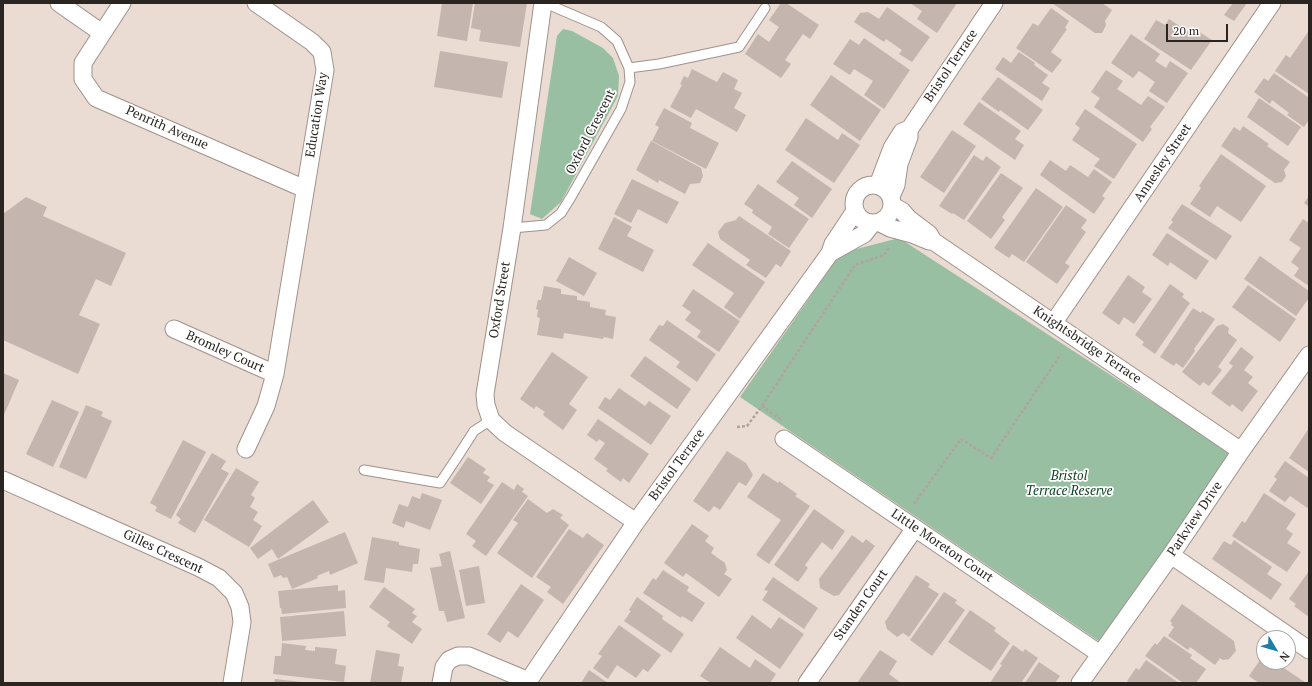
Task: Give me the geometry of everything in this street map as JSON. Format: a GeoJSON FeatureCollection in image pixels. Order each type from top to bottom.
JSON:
{"type":"FeatureCollection","features":[{"type":"Feature","properties":{"kind":"street"},"geometry":{"type":"LineString","coordinates":[[59,3],[102,33]]}},
{"type":"Feature","properties":{"kind":"street","name":"Penrith Avenue"},"geometry":{"type":"LineString","coordinates":[[122,3],[83,63],[83,79],[96,98],[306,189]]}},
{"type":"Feature","properties":{"kind":"street","name":"Education Way"},"geometry":{"type":"LineString","coordinates":[[246,449],[266,406],[275,374],[325,70],[322,52],[312,42],[256,3]]}},
{"type":"Feature","properties":{"kind":"street","name":"Oxford Street"},"geometry":{"type":"LineString","coordinates":[[491,420],[486,405],[485,394],[512,228],[544,3]]}},
{"type":"Feature","properties":{"kind":"street","name":"Bristol Terrace"},"geometry":{"type":"LineString","coordinates":[[892,201],[899,164],[909,137],[909,130],[994,3]]}},
{"type":"Feature","properties":{"kind":"street","name":"Annesley Street"},"geometry":{"type":"LineString","coordinates":[[1054,322],[1272,3]]}},
{"type":"Feature","properties":{"kind":"street","name":"Bristol Terrace"},"geometry":{"type":"LineString","coordinates":[[878,185],[892,148],[902,132],[909,130]]}},
{"type":"Feature","properties":{"kind":"street"},"geometry":{"type":"LineString","coordinates":[[878,185],[888,191],[892,201],[889,216],[876,223],[868,223],[860,218],[855,211],[855,199],[861,189],[866,186],[878,185]]}},
{"type":"Feature","properties":{"kind":"street","name":"Knightsbridge Terrace"},"geometry":{"type":"LineString","coordinates":[[892,201],[909,219],[929,234],[933,241],[1241,450]]}},
{"type":"Feature","properties":{"kind":"street","name":"Bristol Terrace"},"geometry":{"type":"LineString","coordinates":[[441,683],[444,667],[449,660],[458,656],[469,656],[528,682],[636,522],[830,253],[833,244],[855,211]]}},
{"type":"Feature","properties":{"kind":"street","name":"Bristol Terrace"},"geometry":{"type":"LineString","coordinates":[[830,253],[864,234],[876,223]]}},
{"type":"Feature","properties":{"kind":"street","name":"Knightsbridge Terrace"},"geometry":{"type":"LineString","coordinates":[[876,223],[912,234],[926,241],[933,241]]}},
{"type":"Feature","properties":{"kind":"street","name":"Bromley Court"},"geometry":{"type":"LineString","coordinates":[[174,329],[275,374]]}},
{"type":"Feature","properties":{"kind":"street","name":"Parkview Drive"},"geometry":{"type":"LineString","coordinates":[[1080,683],[1171,555],[1241,450],[1309,355]]}},
{"type":"Feature","properties":{"kind":"street"},"geometry":{"type":"LineString","coordinates":[[491,420],[505,433],[636,522]]}},
{"type":"Feature","properties":{"kind":"street","name":"Little Moreton Court"},"geometry":{"type":"LineString","coordinates":[[785,431],[915,528],[1100,654]]}},
{"type":"Feature","properties":{"kind":"street","name":"Gilles Crescent"},"geometry":{"type":"LineString","coordinates":[[3,480],[198,567],[219,578],[234,593],[240,607],[242,622],[232,683]]}},
{"type":"Feature","properties":{"kind":"street","name":"Standen Court"},"geometry":{"type":"LineString","coordinates":[[808,683],[915,528]]}},
{"type":"Feature","properties":{"kind":"street"},"geometry":{"type":"LineString","coordinates":[[1171,555],[1309,650]]}},
{"type":"Feature","properties":{"kind":"lane","name":"Oxford Crescent"},"geometry":{"type":"LineString","coordinates":[[512,228],[546,225],[561,213],[621,109],[630,82],[629,68],[617,41],[601,27],[544,3]]}},
{"type":"Feature","properties":{"kind":"lane"},"geometry":{"type":"LineString","coordinates":[[629,68],[659,64],[739,47],[765,8]]}},
{"type":"Feature","properties":{"kind":"lane"},"geometry":{"type":"LineString","coordinates":[[364,470],[440,483],[474,430],[491,420]]}},
{"type":"Feature","properties":{"kind":"path"},"geometry":{"type":"LineString","coordinates":[[737,427],[747,426],[762,406],[855,265],[884,255],[892,243]]}},
{"type":"Feature","properties":{"kind":"path"},"geometry":{"type":"LineString","coordinates":[[911,508],[961,439],[991,458],[1061,354]]}},
{"type":"Feature","properties":{"kind":"path"},"geometry":{"type":"LineString","coordinates":[[762,406],[785,431]]}},
{"type":"Feature","properties":{"kind":"green space"},"geometry":{"type":"Polygon","coordinates":[[[563,29],[572,31],[603,48],[613,58],[619,76],[618,96],[561,202],[542,219],[530,214],[557,36],[563,29]]]}},
{"type":"Feature","properties":{"kind":"green space","name":"Bristol Terrace Reserve"},"geometry":{"type":"Polygon","coordinates":[[[899,238],[1231,453],[1100,642],[740,397],[841,253],[899,238]]]}},
{"type":"Feature","properties":{"kind":"building"},"geometry":{"type":"Polygon","coordinates":[[[442,3],[473,3],[467,41],[437,36],[442,3]]]}},
{"type":"Feature","properties":{"kind":"building"},"geometry":{"type":"Polygon","coordinates":[[[475,3],[527,3],[520,47],[479,41],[481,30],[471,28],[475,3]]]}},
{"type":"Feature","properties":{"kind":"building"},"geometry":{"type":"Polygon","coordinates":[[[781,3],[786,3],[819,25],[810,39],[803,34],[785,60],[791,64],[781,78],[745,54],[758,34],[769,42],[779,27],[769,20],[781,3]]]}},
{"type":"Feature","properties":{"kind":"building"},"geometry":{"type":"Polygon","coordinates":[[[910,3],[957,3],[937,33],[917,19],[922,11],[910,3]]]}},
{"type":"Feature","properties":{"kind":"building"},"geometry":{"type":"Polygon","coordinates":[[[1052,3],[1102,3],[1112,10],[1105,21],[1106,25],[1102,33],[1095,33],[1052,3]]]}},
{"type":"Feature","properties":{"kind":"building"},"geometry":{"type":"Polygon","coordinates":[[[1233,3],[1247,3],[1234,21],[1224,15],[1233,3]]]}},
{"type":"Feature","properties":{"kind":"building"},"geometry":{"type":"Polygon","coordinates":[[[887,7],[930,37],[912,62],[899,54],[902,50],[886,39],[884,42],[854,22],[860,13],[868,12],[879,19],[887,7]]]}},
{"type":"Feature","properties":{"kind":"building"},"geometry":{"type":"Polygon","coordinates":[[[1051,8],[1069,21],[1065,28],[1067,29],[1051,52],[1062,60],[1052,73],[1016,48],[1033,23],[1038,26],[1051,8]]]}},
{"type":"Feature","properties":{"kind":"building"},"geometry":{"type":"Polygon","coordinates":[[[1169,19],[1190,33],[1193,28],[1212,40],[1191,70],[1144,39],[1156,20],[1165,25],[1169,19]]]}},
{"type":"Feature","properties":{"kind":"building"},"geometry":{"type":"Polygon","coordinates":[[[1308,32],[1309,94],[1275,71],[1286,55],[1290,58],[1308,32]]]}},
{"type":"Feature","properties":{"kind":"building"},"geometry":{"type":"Polygon","coordinates":[[[1131,34],[1160,54],[1155,61],[1166,68],[1170,61],[1188,73],[1167,103],[1149,91],[1155,82],[1139,71],[1133,78],[1111,63],[1131,34]]]}},
{"type":"Feature","properties":{"kind":"building"},"geometry":{"type":"Polygon","coordinates":[[[864,38],[910,70],[884,109],[864,95],[873,81],[854,69],[850,75],[833,64],[850,39],[859,45],[864,38]]]}},
{"type":"Feature","properties":{"kind":"building"},"geometry":{"type":"Polygon","coordinates":[[[440,51],[508,62],[502,98],[434,87],[440,51]]]}},
{"type":"Feature","properties":{"kind":"building"},"geometry":{"type":"Polygon","coordinates":[[[1019,52],[1035,63],[1034,65],[1048,75],[1042,83],[1050,88],[1042,101],[995,69],[1003,57],[1011,63],[1019,52]]]}},
{"type":"Feature","properties":{"kind":"building"},"geometry":{"type":"Polygon","coordinates":[[[692,69],[717,82],[723,72],[738,80],[734,89],[742,93],[734,108],[746,115],[737,132],[696,109],[691,118],[670,107],[682,85],[680,84],[684,76],[688,78],[692,69]]]}},
{"type":"Feature","properties":{"kind":"building"},"geometry":{"type":"Polygon","coordinates":[[[1106,70],[1123,81],[1117,89],[1141,105],[1148,96],[1165,107],[1150,127],[1152,129],[1143,142],[1094,107],[1100,98],[1091,92],[1106,70]]]}},
{"type":"Feature","properties":{"kind":"building"},"geometry":{"type":"Polygon","coordinates":[[[1274,73],[1308,97],[1309,120],[1304,127],[1287,115],[1289,113],[1272,100],[1270,104],[1254,92],[1264,78],[1268,81],[1274,73]]]}},
{"type":"Feature","properties":{"kind":"building"},"geometry":{"type":"Polygon","coordinates":[[[831,75],[881,110],[860,141],[810,105],[831,75]]]}},
{"type":"Feature","properties":{"kind":"building"},"geometry":{"type":"Polygon","coordinates":[[[998,77],[1043,110],[1028,130],[1000,110],[999,112],[981,99],[998,77]]]}},
{"type":"Feature","properties":{"kind":"building"},"geometry":{"type":"Polygon","coordinates":[[[1259,98],[1301,127],[1288,146],[1247,117],[1259,98]]]}},
{"type":"Feature","properties":{"kind":"building"},"geometry":{"type":"Polygon","coordinates":[[[979,102],[1021,131],[1015,139],[1024,145],[1015,160],[963,124],[979,102]]]}},
{"type":"Feature","properties":{"kind":"building"},"geometry":{"type":"Polygon","coordinates":[[[664,108],[692,123],[690,128],[719,143],[706,169],[652,141],[659,127],[655,125],[664,108]]]}},
{"type":"Feature","properties":{"kind":"building"},"geometry":{"type":"Polygon","coordinates":[[[1085,109],[1137,144],[1114,179],[1094,166],[1100,159],[1072,140],[1080,128],[1075,124],[1085,109]]]}},
{"type":"Feature","properties":{"kind":"building"},"geometry":{"type":"Polygon","coordinates":[[[806,118],[838,140],[842,133],[860,145],[834,183],[785,150],[806,118]]]}},
{"type":"Feature","properties":{"kind":"building"},"geometry":{"type":"Polygon","coordinates":[[[1243,126],[1269,144],[1267,146],[1290,162],[1284,170],[1286,176],[1282,182],[1275,183],[1221,146],[1234,127],[1240,131],[1243,126]]]}},
{"type":"Feature","properties":{"kind":"building"},"geometry":{"type":"Polygon","coordinates":[[[952,130],[976,146],[944,193],[920,177],[952,130]]]}},
{"type":"Feature","properties":{"kind":"building"},"geometry":{"type":"Polygon","coordinates":[[[651,141],[701,168],[703,176],[700,183],[690,184],[685,194],[659,180],[658,183],[636,170],[651,141]]]}},
{"type":"Feature","properties":{"kind":"building"},"geometry":{"type":"Polygon","coordinates":[[[1221,154],[1266,186],[1241,222],[1217,206],[1210,217],[1190,204],[1201,188],[1199,186],[1221,154]]]}},
{"type":"Feature","properties":{"kind":"building"},"geometry":{"type":"Polygon","coordinates":[[[974,155],[983,161],[986,156],[1001,167],[964,220],[939,206],[974,155]]]}},
{"type":"Feature","properties":{"kind":"building"},"geometry":{"type":"Polygon","coordinates":[[[1050,160],[1066,171],[1070,165],[1088,177],[1094,169],[1112,182],[1102,196],[1105,198],[1094,214],[1040,175],[1050,160]]]}},
{"type":"Feature","properties":{"kind":"building"},"geometry":{"type":"Polygon","coordinates":[[[792,161],[832,189],[812,218],[794,205],[799,198],[776,182],[792,161]]]}},
{"type":"Feature","properties":{"kind":"building"},"geometry":{"type":"Polygon","coordinates":[[[1001,173],[1023,188],[1002,217],[1005,220],[991,239],[967,221],[1001,173]]]}},
{"type":"Feature","properties":{"kind":"building"},"geometry":{"type":"Polygon","coordinates":[[[632,179],[679,202],[667,224],[638,209],[631,223],[614,214],[632,179]]]}},
{"type":"Feature","properties":{"kind":"building"},"geometry":{"type":"Polygon","coordinates":[[[758,184],[809,219],[789,248],[768,234],[772,227],[752,213],[753,210],[744,204],[758,184]]]}},
{"type":"Feature","properties":{"kind":"building"},"geometry":{"type":"Polygon","coordinates":[[[1036,188],[1063,207],[1024,262],[1012,254],[1009,258],[994,248],[1036,188]]]}},
{"type":"Feature","properties":{"kind":"building"},"geometry":{"type":"Polygon","coordinates":[[[1309,196],[1309,207],[1304,203],[1309,196]]]}},
{"type":"Feature","properties":{"kind":"building"},"geometry":{"type":"Polygon","coordinates":[[[26,197],[47,207],[43,216],[126,253],[111,286],[96,279],[79,315],[100,324],[78,374],[3,340],[3,214],[26,197]]]}},
{"type":"Feature","properties":{"kind":"building"},"geometry":{"type":"Polygon","coordinates":[[[1182,204],[1232,236],[1216,260],[1168,228],[1173,222],[1171,220],[1182,204]]]}},
{"type":"Feature","properties":{"kind":"building"},"geometry":{"type":"Polygon","coordinates":[[[1066,205],[1087,220],[1081,228],[1086,232],[1065,263],[1070,266],[1057,284],[1026,262],[1066,205]]]}},
{"type":"Feature","properties":{"kind":"building"},"geometry":{"type":"Polygon","coordinates":[[[739,216],[791,251],[781,267],[776,264],[766,278],[746,265],[750,260],[720,239],[718,232],[725,223],[736,220],[739,216]]]}},
{"type":"Feature","properties":{"kind":"building"},"geometry":{"type":"Polygon","coordinates":[[[614,217],[632,227],[627,236],[654,250],[643,272],[598,249],[614,217]]]}},
{"type":"Feature","properties":{"kind":"building"},"geometry":{"type":"Polygon","coordinates":[[[1303,219],[1309,223],[1309,286],[1294,276],[1299,268],[1291,262],[1301,248],[1289,240],[1303,219]]]}},
{"type":"Feature","properties":{"kind":"building"},"geometry":{"type":"Polygon","coordinates":[[[1167,233],[1209,261],[1196,280],[1170,262],[1168,266],[1152,255],[1167,233]]]}},
{"type":"Feature","properties":{"kind":"building"},"geometry":{"type":"Polygon","coordinates":[[[708,243],[765,282],[740,319],[724,307],[734,293],[692,265],[708,243]]]}},
{"type":"Feature","properties":{"kind":"building"},"geometry":{"type":"Polygon","coordinates":[[[1260,256],[1309,291],[1309,298],[1296,316],[1244,279],[1260,256]]]}},
{"type":"Feature","properties":{"kind":"building"},"geometry":{"type":"Polygon","coordinates":[[[569,257],[597,273],[584,296],[556,281],[569,257]]]}},
{"type":"Feature","properties":{"kind":"building"},"geometry":{"type":"Polygon","coordinates":[[[1128,275],[1145,287],[1142,292],[1152,299],[1134,324],[1124,317],[1119,325],[1102,313],[1128,275]]]}},
{"type":"Feature","properties":{"kind":"building"},"geometry":{"type":"Polygon","coordinates":[[[1170,284],[1184,294],[1182,297],[1190,303],[1155,354],[1142,345],[1144,342],[1135,335],[1170,284]]]}},
{"type":"Feature","properties":{"kind":"building"},"geometry":{"type":"Polygon","coordinates":[[[1248,285],[1296,319],[1280,342],[1232,307],[1248,285]]]}},
{"type":"Feature","properties":{"kind":"building"},"geometry":{"type":"Polygon","coordinates":[[[544,286],[561,289],[561,294],[577,296],[577,300],[590,302],[590,307],[606,310],[605,315],[616,317],[613,339],[604,337],[603,339],[564,333],[563,339],[537,335],[540,318],[537,317],[538,310],[536,309],[538,300],[541,300],[544,286]]]}},
{"type":"Feature","properties":{"kind":"building"},"geometry":{"type":"Polygon","coordinates":[[[693,289],[740,321],[719,352],[697,337],[701,331],[685,320],[691,312],[682,306],[693,289]]]}},
{"type":"Feature","properties":{"kind":"building"},"geometry":{"type":"Polygon","coordinates":[[[1193,308],[1201,313],[1202,311],[1215,319],[1183,368],[1176,363],[1174,366],[1160,357],[1193,308]]]}},
{"type":"Feature","properties":{"kind":"building"},"geometry":{"type":"Polygon","coordinates":[[[667,320],[716,354],[697,382],[676,367],[680,362],[649,340],[659,325],[663,326],[667,320]]]}},
{"type":"Feature","properties":{"kind":"building"},"geometry":{"type":"Polygon","coordinates":[[[1223,324],[1229,328],[1228,333],[1237,340],[1218,367],[1222,370],[1209,386],[1203,382],[1200,386],[1182,372],[1217,326],[1223,324]]]}},
{"type":"Feature","properties":{"kind":"building"},"geometry":{"type":"Polygon","coordinates":[[[1241,347],[1254,357],[1244,370],[1253,377],[1248,383],[1258,391],[1242,412],[1232,404],[1230,407],[1211,393],[1233,366],[1229,363],[1241,347]]]}},
{"type":"Feature","properties":{"kind":"building"},"geometry":{"type":"Polygon","coordinates":[[[552,352],[588,377],[569,404],[577,410],[563,430],[543,415],[545,412],[536,406],[534,409],[520,399],[552,352]]]}},
{"type":"Feature","properties":{"kind":"building"},"geometry":{"type":"Polygon","coordinates":[[[645,356],[691,389],[677,409],[630,376],[645,356]]]}},
{"type":"Feature","properties":{"kind":"building"},"geometry":{"type":"Polygon","coordinates":[[[3,373],[19,380],[3,417],[3,373]]]}},
{"type":"Feature","properties":{"kind":"building"},"geometry":{"type":"Polygon","coordinates":[[[619,388],[645,406],[649,401],[671,416],[651,445],[598,408],[605,397],[610,400],[619,388]]]}},
{"type":"Feature","properties":{"kind":"building"},"geometry":{"type":"Polygon","coordinates":[[[52,400],[79,412],[53,467],[26,454],[52,400]]]}},
{"type":"Feature","properties":{"kind":"building"},"geometry":{"type":"Polygon","coordinates":[[[86,405],[103,412],[101,416],[112,421],[86,479],[59,467],[86,405]]]}},
{"type":"Feature","properties":{"kind":"building"},"geometry":{"type":"Polygon","coordinates":[[[598,419],[649,454],[629,483],[623,478],[621,482],[606,471],[608,469],[594,459],[605,443],[599,439],[597,442],[587,435],[598,419]]]}},
{"type":"Feature","properties":{"kind":"building"},"geometry":{"type":"Polygon","coordinates":[[[1309,428],[1309,472],[1289,458],[1309,428]]]}},
{"type":"Feature","properties":{"kind":"building"},"geometry":{"type":"Polygon","coordinates":[[[183,440],[206,452],[171,519],[155,511],[157,507],[150,503],[183,440]]]}},
{"type":"Feature","properties":{"kind":"building"},"geometry":{"type":"Polygon","coordinates":[[[727,451],[746,463],[753,475],[746,486],[739,482],[720,510],[714,506],[709,512],[693,501],[727,451]]]}},
{"type":"Feature","properties":{"kind":"building"},"geometry":{"type":"Polygon","coordinates":[[[212,453],[226,461],[221,469],[229,473],[195,533],[178,523],[181,519],[176,515],[212,453]]]}},
{"type":"Feature","properties":{"kind":"building"},"geometry":{"type":"Polygon","coordinates":[[[468,457],[486,469],[483,473],[490,477],[487,481],[494,485],[481,504],[450,483],[468,457]]]}},
{"type":"Feature","properties":{"kind":"building"},"geometry":{"type":"Polygon","coordinates":[[[1285,461],[1309,478],[1309,509],[1290,496],[1285,502],[1269,491],[1277,479],[1274,477],[1285,461]]]}},
{"type":"Feature","properties":{"kind":"building"},"geometry":{"type":"Polygon","coordinates":[[[236,468],[259,482],[251,495],[255,498],[250,507],[258,512],[253,520],[262,526],[249,547],[204,520],[236,468]]]}},
{"type":"Feature","properties":{"kind":"building"},"geometry":{"type":"Polygon","coordinates":[[[763,473],[778,483],[779,481],[797,494],[795,496],[810,506],[769,564],[756,555],[781,520],[747,497],[763,473]]]}},
{"type":"Feature","properties":{"kind":"building"},"geometry":{"type":"Polygon","coordinates":[[[502,482],[514,490],[517,484],[524,489],[522,492],[528,496],[486,556],[472,546],[476,541],[466,534],[502,482]]]}},
{"type":"Feature","properties":{"kind":"building"},"geometry":{"type":"Polygon","coordinates":[[[422,493],[442,500],[430,530],[406,521],[404,528],[392,523],[399,504],[408,507],[412,496],[420,499],[422,493]]]}},
{"type":"Feature","properties":{"kind":"building"},"geometry":{"type":"Polygon","coordinates":[[[1264,493],[1296,514],[1286,529],[1293,534],[1287,543],[1301,552],[1287,572],[1232,536],[1242,521],[1245,523],[1264,493]]]}},
{"type":"Feature","properties":{"kind":"building"},"geometry":{"type":"Polygon","coordinates":[[[528,499],[547,513],[553,509],[563,515],[560,518],[569,525],[532,578],[497,553],[518,523],[513,520],[528,499]]]}},
{"type":"Feature","properties":{"kind":"building"},"geometry":{"type":"Polygon","coordinates":[[[313,500],[329,522],[278,559],[272,549],[258,559],[250,548],[313,500]]]}},
{"type":"Feature","properties":{"kind":"building"},"geometry":{"type":"Polygon","coordinates":[[[814,509],[845,531],[832,550],[822,542],[805,565],[808,568],[798,582],[774,565],[814,509]]]}},
{"type":"Feature","properties":{"kind":"building"},"geometry":{"type":"Polygon","coordinates":[[[692,524],[709,536],[705,541],[714,548],[711,553],[725,563],[727,570],[724,574],[732,579],[719,597],[686,573],[683,577],[664,563],[692,524]]]}},
{"type":"Feature","properties":{"kind":"building"},"geometry":{"type":"Polygon","coordinates":[[[569,529],[583,538],[587,533],[604,545],[563,604],[547,592],[551,587],[536,577],[569,529]]]}},
{"type":"Feature","properties":{"kind":"building"},"geometry":{"type":"Polygon","coordinates":[[[345,532],[358,563],[330,575],[329,571],[317,576],[318,578],[292,589],[287,577],[283,578],[281,575],[274,578],[268,564],[345,532]]]}},
{"type":"Feature","properties":{"kind":"building"},"geometry":{"type":"Polygon","coordinates":[[[852,535],[863,543],[866,539],[875,546],[839,595],[834,596],[820,588],[819,579],[852,535]]]}},
{"type":"Feature","properties":{"kind":"building"},"geometry":{"type":"Polygon","coordinates":[[[372,537],[399,542],[399,545],[420,549],[418,564],[413,564],[412,572],[386,568],[384,583],[364,580],[372,537]]]}},
{"type":"Feature","properties":{"kind":"building"},"geometry":{"type":"Polygon","coordinates":[[[1234,540],[1272,567],[1267,574],[1282,584],[1271,600],[1212,559],[1224,541],[1231,545],[1234,540]]]}},
{"type":"Feature","properties":{"kind":"building"},"geometry":{"type":"Polygon","coordinates":[[[450,551],[465,618],[447,622],[444,611],[439,611],[430,568],[442,566],[439,554],[450,551]]]}},
{"type":"Feature","properties":{"kind":"building"},"geometry":{"type":"Polygon","coordinates":[[[479,566],[485,603],[466,606],[459,570],[479,566]]]}},
{"type":"Feature","properties":{"kind":"building"},"geometry":{"type":"Polygon","coordinates":[[[663,570],[689,587],[687,591],[705,603],[692,622],[682,616],[681,618],[643,593],[653,578],[656,580],[663,570]]]}},
{"type":"Feature","properties":{"kind":"building"},"geometry":{"type":"Polygon","coordinates":[[[1309,571],[1309,617],[1294,606],[1296,604],[1289,599],[1309,571]]]}},
{"type":"Feature","properties":{"kind":"building"},"geometry":{"type":"Polygon","coordinates":[[[916,575],[930,584],[928,587],[939,594],[909,637],[903,633],[897,637],[887,629],[885,622],[916,575]]]}},
{"type":"Feature","properties":{"kind":"building"},"geometry":{"type":"Polygon","coordinates":[[[773,577],[818,608],[804,629],[762,600],[768,591],[764,590],[773,577]]]}},
{"type":"Feature","properties":{"kind":"building"},"geometry":{"type":"Polygon","coordinates":[[[521,584],[544,600],[518,638],[508,631],[500,643],[487,634],[521,584]]]}},
{"type":"Feature","properties":{"kind":"building"},"geometry":{"type":"Polygon","coordinates":[[[338,585],[338,591],[345,590],[346,608],[282,614],[278,591],[338,585]]]}},
{"type":"Feature","properties":{"kind":"building"},"geometry":{"type":"Polygon","coordinates":[[[384,587],[415,609],[412,613],[417,616],[412,622],[422,629],[412,644],[387,626],[390,622],[369,607],[384,587]]]}},
{"type":"Feature","properties":{"kind":"building"},"geometry":{"type":"Polygon","coordinates":[[[944,592],[957,600],[955,603],[965,610],[932,656],[910,640],[944,592]]]}},
{"type":"Feature","properties":{"kind":"building"},"geometry":{"type":"Polygon","coordinates":[[[637,597],[663,616],[662,619],[684,634],[671,653],[624,621],[631,611],[629,610],[637,597]]]}},
{"type":"Feature","properties":{"kind":"building"},"geometry":{"type":"Polygon","coordinates":[[[1182,604],[1234,641],[1236,651],[1229,659],[1223,660],[1220,658],[1215,665],[1190,647],[1188,650],[1168,636],[1174,627],[1171,625],[1172,623],[1170,621],[1182,604]]]}},
{"type":"Feature","properties":{"kind":"building"},"geometry":{"type":"Polygon","coordinates":[[[970,610],[996,628],[994,631],[1010,643],[991,671],[948,642],[970,610]]]}},
{"type":"Feature","properties":{"kind":"building"},"geometry":{"type":"Polygon","coordinates":[[[344,611],[346,636],[282,641],[280,617],[344,611]]]}},
{"type":"Feature","properties":{"kind":"building"},"geometry":{"type":"Polygon","coordinates":[[[752,615],[771,629],[779,617],[804,634],[780,669],[736,638],[752,615]]]}},
{"type":"Feature","properties":{"kind":"building"},"geometry":{"type":"Polygon","coordinates":[[[619,625],[661,655],[648,672],[643,669],[636,678],[617,665],[608,679],[593,668],[602,656],[598,654],[619,625]]]}},
{"type":"Feature","properties":{"kind":"building"},"geometry":{"type":"Polygon","coordinates":[[[1164,636],[1192,655],[1190,658],[1206,669],[1196,683],[1183,683],[1145,656],[1155,643],[1157,645],[1164,636]]]}},
{"type":"Feature","properties":{"kind":"building"},"geometry":{"type":"Polygon","coordinates":[[[282,643],[306,646],[305,650],[315,651],[315,647],[337,649],[335,664],[346,666],[344,682],[273,674],[275,656],[281,656],[282,643]]]}},
{"type":"Feature","properties":{"kind":"building"},"geometry":{"type":"Polygon","coordinates":[[[1013,645],[1023,652],[1025,649],[1038,658],[1021,683],[990,683],[1002,665],[1000,664],[1013,645]]]}},
{"type":"Feature","properties":{"kind":"building"},"geometry":{"type":"Polygon","coordinates":[[[720,647],[750,668],[755,659],[776,674],[770,683],[711,683],[700,676],[720,647]]]}},
{"type":"Feature","properties":{"kind":"building"},"geometry":{"type":"Polygon","coordinates":[[[376,650],[400,654],[398,666],[404,667],[401,683],[370,683],[376,650]]]}},
{"type":"Feature","properties":{"kind":"building"},"geometry":{"type":"Polygon","coordinates":[[[880,650],[897,661],[889,674],[901,683],[857,683],[880,650]]]}},
{"type":"Feature","properties":{"kind":"building"},"geometry":{"type":"Polygon","coordinates":[[[1146,660],[1179,683],[1130,683],[1127,681],[1136,668],[1139,670],[1146,660]]]}},
{"type":"Feature","properties":{"kind":"building"},"geometry":{"type":"Polygon","coordinates":[[[1039,662],[1060,676],[1055,683],[1025,683],[1039,662]]]}},
{"type":"Feature","properties":{"kind":"building"},"geometry":{"type":"Polygon","coordinates":[[[1256,666],[1256,670],[1287,670],[1306,683],[1259,683],[1249,676],[1256,666]]]}},
{"type":"Feature","properties":{"kind":"building"},"geometry":{"type":"Polygon","coordinates":[[[589,670],[608,683],[581,683],[589,670]]]}},
{"type":"Feature","properties":{"kind":"building"},"geometry":{"type":"Polygon","coordinates":[[[275,679],[302,682],[274,683],[275,679]]]}}]}
